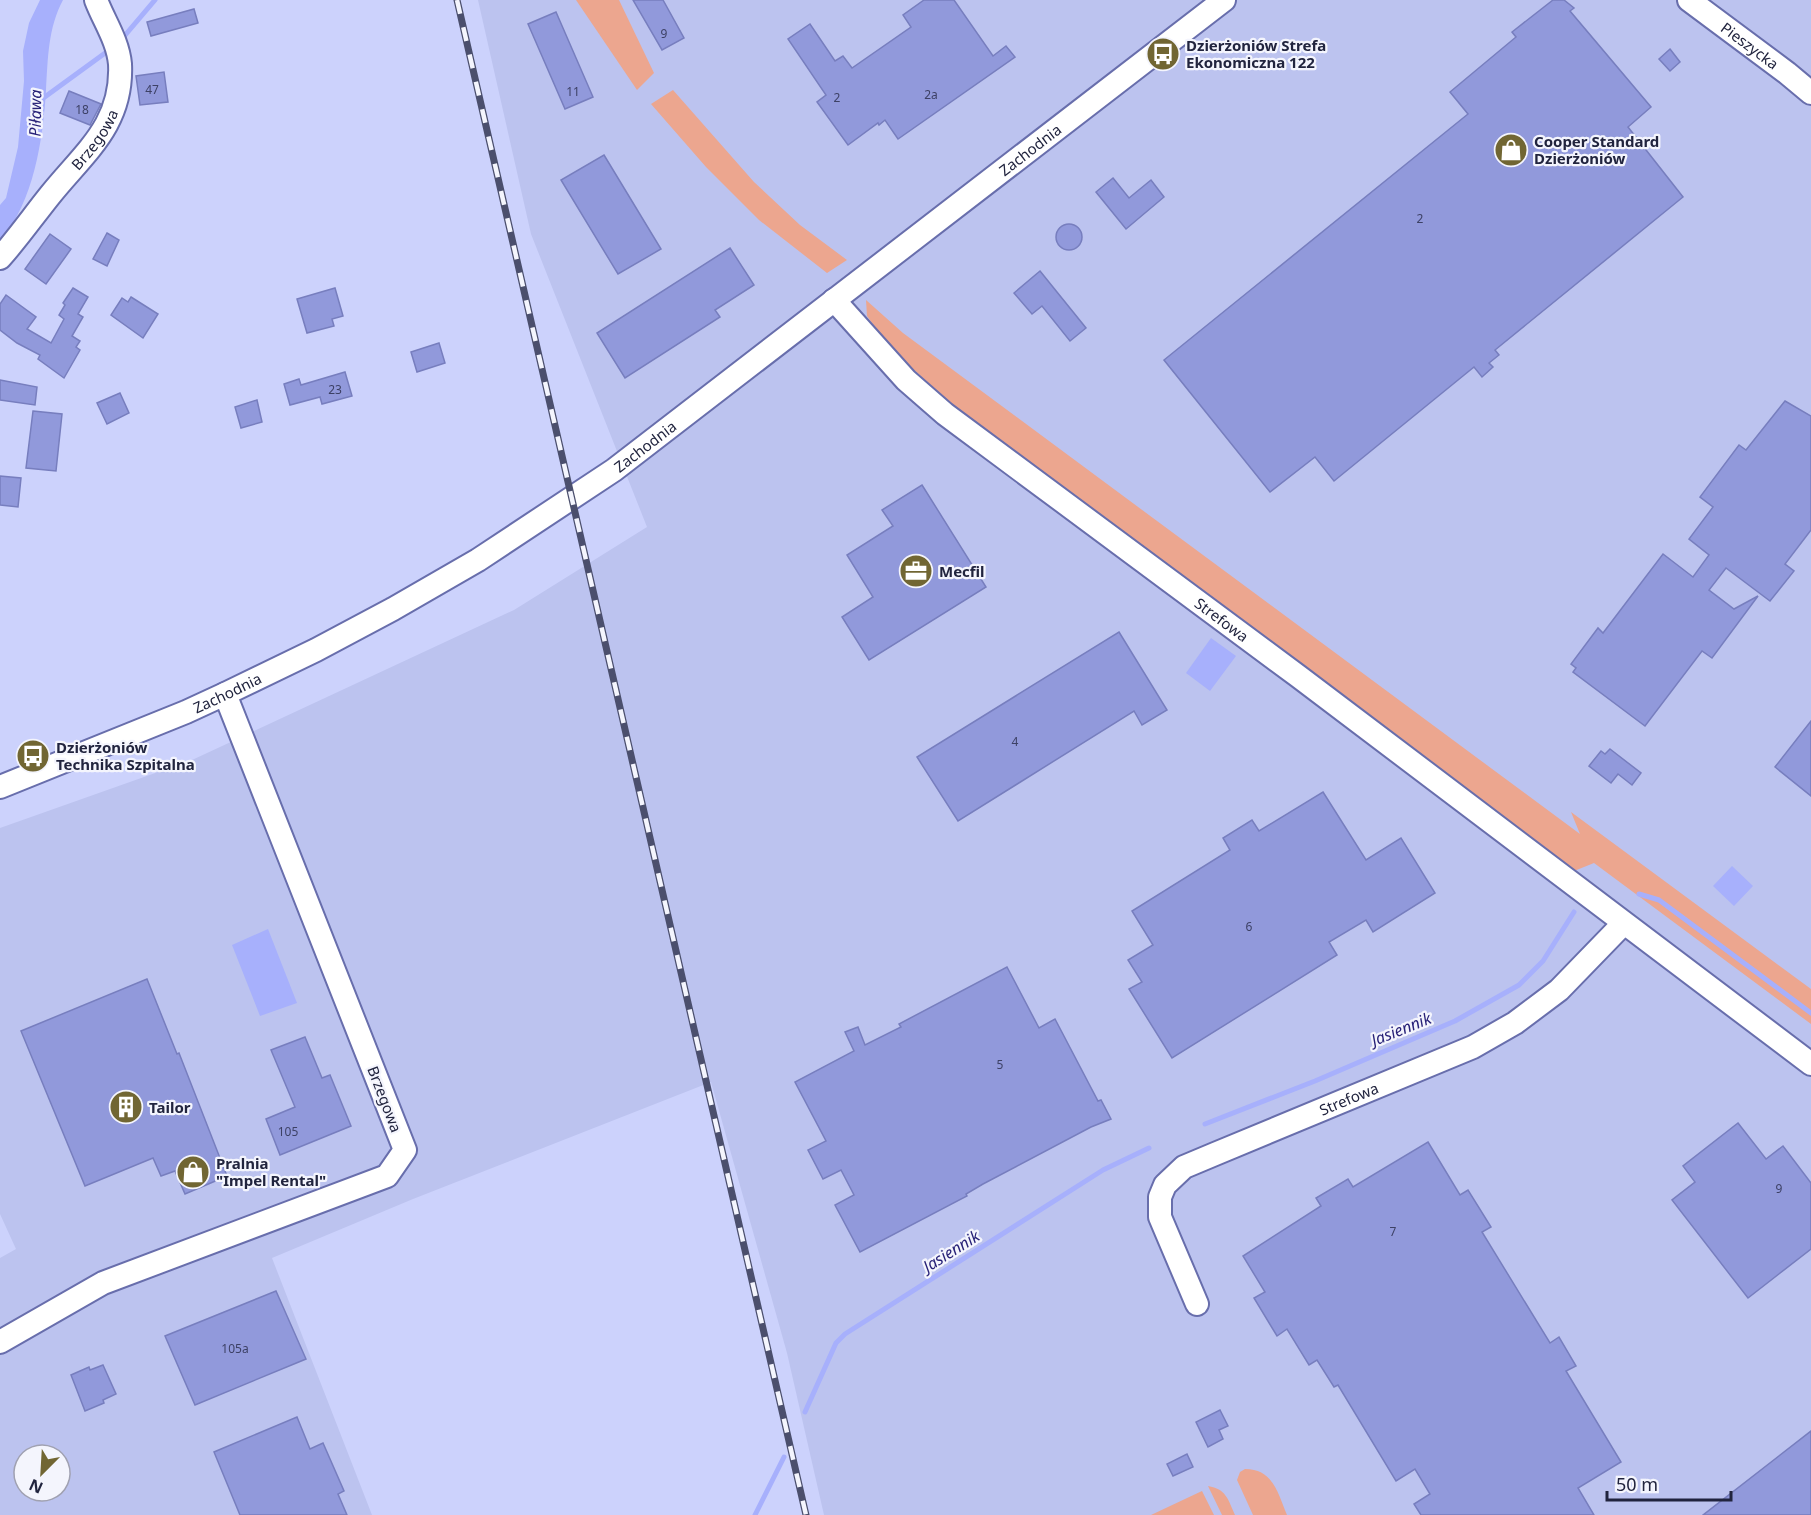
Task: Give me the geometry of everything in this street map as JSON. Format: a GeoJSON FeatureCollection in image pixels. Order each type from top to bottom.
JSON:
{"type":"FeatureCollection","features":[{"type":"Feature","properties":{"kind":"street","name":"Brzegowa"},"geometry":{"type":"LineString","coordinates":[[0,258],[69,172],[97,142],[114,109],[118,93],[120,63],[114,42],[96,0]]}},
{"type":"Feature","properties":{"kind":"street","name":"Zachodnia"},"geometry":{"type":"LineString","coordinates":[[0,787],[225,694],[316,650],[478,560],[614,470],[1224,0]]}},
{"type":"Feature","properties":{"kind":"street","name":"Pieszycka"},"geometry":{"type":"LineString","coordinates":[[1689,0],[1811,93]]}},
{"type":"Feature","properties":{"kind":"street","name":"Strefowa"},"geometry":{"type":"LineString","coordinates":[[834,300],[906,380],[945,414],[1298,675],[1623,924],[1811,1064]]}},
{"type":"Feature","properties":{"kind":"street","name":"Brzegowa"},"geometry":{"type":"LineString","coordinates":[[0,1342],[104,1283],[387,1176],[405,1150],[225,694]]}},
{"type":"Feature","properties":{"kind":"street","name":"Strefowa"},"geometry":{"type":"LineString","coordinates":[[1197,1304],[1160,1217],[1160,1197],[1165,1185],[1173,1176],[1184,1167],[1473,1047],[1506,1028],[1559,990],[1623,924]]}},
{"type":"Feature","properties":{"kind":"shaded area"},"geometry":{"type":"Polygon","coordinates":[[[478,0],[1811,0],[1811,1515],[824,1515],[787,1353],[711,1082],[413,1199],[272,1258],[372,1515],[0,1515],[0,1258],[16,1249],[0,1214],[0,828],[192,760],[514,610],[647,527],[531,234],[478,0]]]}},
{"type":"Feature","properties":{"kind":"shaded area"},"geometry":{"type":"Polygon","coordinates":[[[576,0],[619,0],[654,73],[637,90],[576,0]]]}},
{"type":"Feature","properties":{"kind":"shaded area"},"geometry":{"type":"Polygon","coordinates":[[[673,90],[754,182],[800,225],[847,260],[827,273],[759,220],[706,167],[651,104],[673,90]]]}},
{"type":"Feature","properties":{"kind":"shaded area"},"geometry":{"type":"Polygon","coordinates":[[[866,300],[903,333],[1580,834],[1571,812],[1811,989],[1811,1024],[1594,863],[1574,871],[958,410],[889,347],[867,316],[866,300]]]}},
{"type":"Feature","properties":{"kind":"shaded area"},"geometry":{"type":"Polygon","coordinates":[[[1245,1469],[1262,1473],[1268,1478],[1277,1491],[1287,1515],[1253,1515],[1237,1480],[1240,1472],[1245,1469]]]}},
{"type":"Feature","properties":{"kind":"shaded area"},"geometry":{"type":"Polygon","coordinates":[[[1208,1486],[1223,1492],[1235,1515],[1222,1515],[1208,1486]]]}},
{"type":"Feature","properties":{"kind":"shaded area"},"geometry":{"type":"Polygon","coordinates":[[[1202,1491],[1214,1515],[1151,1515],[1202,1491]]]}},
{"type":"Feature","properties":{"kind":"water","name":"Piława"},"geometry":{"type":"Polygon","coordinates":[[[40,0],[63,0],[54,21],[50,44],[39,149],[29,189],[21,208],[0,241],[0,205],[6,198],[18,147],[24,81],[23,51],[29,23],[40,0]]]}},
{"type":"Feature","properties":{"kind":"water"},"geometry":{"type":"Polygon","coordinates":[[[1211,638],[1236,656],[1210,691],[1186,673],[1211,638]]]}},
{"type":"Feature","properties":{"kind":"water"},"geometry":{"type":"Polygon","coordinates":[[[1732,866],[1753,886],[1734,906],[1713,886],[1732,866]]]}},
{"type":"Feature","properties":{"kind":"water"},"geometry":{"type":"Polygon","coordinates":[[[268,929],[297,1003],[260,1016],[232,945],[268,929]]]}},
{"type":"Feature","properties":{"kind":"building"},"geometry":{"type":"Polygon","coordinates":[[[633,0],[663,0],[684,38],[662,50],[633,0]]]}},
{"type":"Feature","properties":{"kind":"building"},"geometry":{"type":"Polygon","coordinates":[[[924,0],[954,0],[993,56],[1006,46],[1015,57],[898,139],[885,120],[848,145],[817,102],[826,95],[788,39],[810,24],[835,61],[843,56],[852,68],[911,27],[903,15],[924,0]]]}},
{"type":"Feature","properties":{"kind":"building"},"geometry":{"type":"Polygon","coordinates":[[[1553,0],[1564,0],[1574,8],[1570,11],[1651,107],[1628,127],[1683,197],[1495,350],[1499,355],[1489,363],[1493,367],[1482,377],[1474,367],[1334,481],[1315,457],[1270,492],[1164,360],[1468,114],[1450,92],[1516,37],[1512,32],[1553,0]]]}},
{"type":"Feature","properties":{"kind":"building"},"geometry":{"type":"Polygon","coordinates":[[[194,9],[198,23],[151,36],[147,22],[194,9]]]}},
{"type":"Feature","properties":{"kind":"building"},"geometry":{"type":"Polygon","coordinates":[[[556,12],[593,97],[565,109],[528,24],[556,12]]]}},
{"type":"Feature","properties":{"kind":"building"},"geometry":{"type":"Polygon","coordinates":[[[1670,49],[1680,62],[1670,71],[1659,59],[1670,49]]]}},
{"type":"Feature","properties":{"kind":"building"},"geometry":{"type":"Polygon","coordinates":[[[164,72],[168,102],[140,105],[136,76],[164,72]]]}},
{"type":"Feature","properties":{"kind":"building"},"geometry":{"type":"Polygon","coordinates":[[[69,91],[101,104],[90,125],[60,113],[69,91]]]}},
{"type":"Feature","properties":{"kind":"building"},"geometry":{"type":"Polygon","coordinates":[[[604,155],[661,249],[618,274],[561,180],[604,155]]]}},
{"type":"Feature","properties":{"kind":"building"},"geometry":{"type":"Polygon","coordinates":[[[1113,178],[1129,198],[1151,180],[1164,197],[1126,229],[1096,192],[1113,178]]]}},
{"type":"Feature","properties":{"kind":"building"},"geometry":{"type":"Polygon","coordinates":[[[1069,224],[1078,228],[1082,237],[1078,246],[1069,250],[1060,246],[1056,237],[1060,228],[1069,224]]]}},
{"type":"Feature","properties":{"kind":"building"},"geometry":{"type":"Polygon","coordinates":[[[107,233],[119,240],[107,266],[93,259],[107,233]]]}},
{"type":"Feature","properties":{"kind":"building"},"geometry":{"type":"Polygon","coordinates":[[[50,234],[71,249],[46,284],[25,269],[50,234]]]}},
{"type":"Feature","properties":{"kind":"building"},"geometry":{"type":"Polygon","coordinates":[[[730,248],[754,285],[715,310],[720,317],[625,378],[597,333],[730,248]]]}},
{"type":"Feature","properties":{"kind":"building"},"geometry":{"type":"Polygon","coordinates":[[[1040,271],[1086,328],[1070,341],[1042,306],[1032,314],[1014,293],[1040,271]]]}},
{"type":"Feature","properties":{"kind":"building"},"geometry":{"type":"Polygon","coordinates":[[[73,288],[88,297],[78,314],[83,317],[72,336],[80,341],[76,347],[80,350],[64,378],[38,359],[40,355],[17,343],[0,330],[0,304],[6,295],[36,317],[27,329],[51,343],[64,319],[59,315],[65,305],[63,303],[73,288]]]}},
{"type":"Feature","properties":{"kind":"building"},"geometry":{"type":"Polygon","coordinates":[[[335,288],[343,316],[332,319],[334,326],[307,333],[297,299],[335,288]]]}},
{"type":"Feature","properties":{"kind":"building"},"geometry":{"type":"Polygon","coordinates":[[[131,297],[158,314],[143,338],[111,315],[122,298],[128,302],[131,297]]]}},
{"type":"Feature","properties":{"kind":"building"},"geometry":{"type":"Polygon","coordinates":[[[439,343],[445,363],[417,372],[411,352],[439,343]]]}},
{"type":"Feature","properties":{"kind":"building"},"geometry":{"type":"Polygon","coordinates":[[[345,372],[352,396],[322,404],[320,397],[290,405],[284,384],[299,379],[301,385],[345,372]]]}},
{"type":"Feature","properties":{"kind":"building"},"geometry":{"type":"Polygon","coordinates":[[[0,380],[37,387],[35,405],[0,400],[0,380]]]}},
{"type":"Feature","properties":{"kind":"building"},"geometry":{"type":"Polygon","coordinates":[[[120,393],[129,413],[107,424],[97,403],[120,393]]]}},
{"type":"Feature","properties":{"kind":"building"},"geometry":{"type":"Polygon","coordinates":[[[257,400],[262,422],[241,428],[235,407],[257,400]]]}},
{"type":"Feature","properties":{"kind":"building"},"geometry":{"type":"Polygon","coordinates":[[[1785,401],[1811,416],[1811,530],[1785,564],[1794,571],[1770,601],[1726,568],[1709,590],[1734,609],[1758,596],[1712,658],[1702,651],[1645,726],[1573,672],[1576,668],[1571,664],[1598,628],[1603,633],[1663,554],[1693,577],[1709,555],[1689,539],[1713,507],[1700,497],[1739,445],[1746,450],[1785,401]]]}},
{"type":"Feature","properties":{"kind":"building"},"geometry":{"type":"Polygon","coordinates":[[[33,411],[62,414],[56,471],[26,468],[33,411]]]}},
{"type":"Feature","properties":{"kind":"building"},"geometry":{"type":"Polygon","coordinates":[[[0,476],[21,478],[18,507],[0,505],[0,476]]]}},
{"type":"Feature","properties":{"kind":"building","name":"Mecfil"},"geometry":{"type":"Polygon","coordinates":[[[922,485],[986,587],[869,660],[842,617],[873,597],[847,555],[893,526],[882,510],[922,485]]]}},
{"type":"Feature","properties":{"kind":"building"},"geometry":{"type":"Polygon","coordinates":[[[1119,632],[1167,710],[1142,725],[1134,711],[958,821],[917,757],[1119,632]]]}},
{"type":"Feature","properties":{"kind":"building"},"geometry":{"type":"Polygon","coordinates":[[[1811,721],[1811,796],[1775,767],[1811,721]]]}},
{"type":"Feature","properties":{"kind":"building"},"geometry":{"type":"Polygon","coordinates":[[[1610,749],[1641,773],[1632,785],[1618,774],[1611,783],[1589,766],[1601,751],[1605,754],[1610,749]]]}},
{"type":"Feature","properties":{"kind":"building"},"geometry":{"type":"Polygon","coordinates":[[[1323,792],[1366,860],[1401,838],[1435,893],[1373,932],[1366,920],[1329,942],[1337,955],[1172,1058],[1129,989],[1142,982],[1128,960],[1153,945],[1132,911],[1230,850],[1223,838],[1252,820],[1259,831],[1323,792]]]}},
{"type":"Feature","properties":{"kind":"building"},"geometry":{"type":"Polygon","coordinates":[[[1007,967],[1039,1028],[1055,1019],[1098,1101],[1101,1100],[1111,1119],[1091,1127],[983,1184],[966,1194],[967,1196],[860,1252],[835,1205],[854,1195],[841,1170],[823,1179],[808,1150],[826,1141],[795,1082],[854,1051],[845,1032],[858,1027],[865,1045],[901,1027],[899,1024],[1007,967]]]}},
{"type":"Feature","properties":{"kind":"building","name":"Tailor"},"geometry":{"type":"Polygon","coordinates":[[[147,979],[177,1054],[179,1053],[227,1176],[185,1194],[175,1171],[161,1176],[153,1158],[85,1186],[21,1031],[147,979]]]}},
{"type":"Feature","properties":{"kind":"building"},"geometry":{"type":"Polygon","coordinates":[[[305,1037],[322,1078],[330,1075],[351,1126],[280,1155],[266,1119],[295,1107],[271,1050],[305,1037]]]}},
{"type":"Feature","properties":{"kind":"building"},"geometry":{"type":"Polygon","coordinates":[[[1738,1123],[1766,1159],[1783,1146],[1811,1183],[1811,1249],[1748,1298],[1672,1200],[1695,1182],[1683,1166],[1738,1123]]]}},
{"type":"Feature","properties":{"kind":"building"},"geometry":{"type":"Polygon","coordinates":[[[1428,1142],[1460,1195],[1468,1190],[1491,1227],[1482,1232],[1550,1343],[1559,1337],[1576,1366],[1566,1371],[1621,1462],[1578,1488],[1594,1515],[1421,1515],[1414,1504],[1430,1494],[1415,1469],[1396,1481],[1338,1385],[1334,1387],[1317,1360],[1309,1365],[1287,1329],[1277,1336],[1254,1298],[1265,1292],[1243,1256],[1321,1206],[1316,1198],[1348,1179],[1353,1187],[1428,1142]]]}},
{"type":"Feature","properties":{"kind":"building"},"geometry":{"type":"Polygon","coordinates":[[[276,1291],[306,1359],[195,1405],[165,1336],[276,1291]]]}},
{"type":"Feature","properties":{"kind":"building"},"geometry":{"type":"Polygon","coordinates":[[[103,1365],[116,1394],[103,1400],[104,1403],[85,1411],[71,1375],[89,1367],[90,1370],[103,1365]]]}},
{"type":"Feature","properties":{"kind":"building"},"geometry":{"type":"Polygon","coordinates":[[[1220,1410],[1228,1426],[1219,1430],[1223,1439],[1208,1447],[1196,1422],[1220,1410]]]}},
{"type":"Feature","properties":{"kind":"building"},"geometry":{"type":"Polygon","coordinates":[[[297,1417],[310,1449],[323,1443],[344,1491],[338,1494],[347,1515],[240,1515],[214,1452],[297,1417]]]}},
{"type":"Feature","properties":{"kind":"building"},"geometry":{"type":"Polygon","coordinates":[[[1811,1431],[1811,1515],[1703,1515],[1811,1431]]]}},
{"type":"Feature","properties":{"kind":"building"},"geometry":{"type":"Polygon","coordinates":[[[1187,1454],[1193,1467],[1173,1476],[1167,1464],[1187,1454]]]}},
{"type":"Feature","properties":{"kind":"waterway"},"geometry":{"type":"LineString","coordinates":[[121,40],[155,0]]}},
{"type":"Feature","properties":{"kind":"waterway","name":"Piława"},"geometry":{"type":"LineString","coordinates":[[42,99],[112,48]]}},
{"type":"Feature","properties":{"kind":"waterway","name":"Jasiennik"},"geometry":{"type":"LineString","coordinates":[[1639,894],[1659,900],[1811,1013]]}},
{"type":"Feature","properties":{"kind":"waterway","name":"Jasiennik"},"geometry":{"type":"LineString","coordinates":[[1205,1124],[1315,1081],[1455,1021],[1519,985],[1543,961],[1574,912]]}},
{"type":"Feature","properties":{"kind":"waterway","name":"Jasiennik"},"geometry":{"type":"LineString","coordinates":[[805,1412],[836,1343],[845,1334],[1103,1170],[1149,1148]]}},
{"type":"Feature","properties":{"kind":"waterway","name":"Jasiennik"},"geometry":{"type":"LineString","coordinates":[[755,1515],[784,1457]]}},
{"type":"Feature","properties":{"kind":"railway"},"geometry":{"type":"LineString","coordinates":[[457,0],[806,1515]]}},
{"type":"Feature","properties":{"kind":"place","name":"Dzierżoniów Strefa Ekonomiczna 122"},"geometry":{"type":"Point","coordinates":[1163,54]}},
{"type":"Feature","properties":{"kind":"place","name":"Cooper Standard Dzierżoniów"},"geometry":{"type":"Point","coordinates":[1511,150]}},
{"type":"Feature","properties":{"kind":"place","name":"Mecfil"},"geometry":{"type":"Point","coordinates":[916,571]}},
{"type":"Feature","properties":{"kind":"place","name":"Dzierżoniów Technika Szpitalna"},"geometry":{"type":"Point","coordinates":[33,756]}},
{"type":"Feature","properties":{"kind":"place","name":"Tailor"},"geometry":{"type":"Point","coordinates":[126,1107]}},
{"type":"Feature","properties":{"kind":"place","name":"Pralnia \"Impel Rental\""},"geometry":{"type":"Point","coordinates":[193,1172]}}]}
